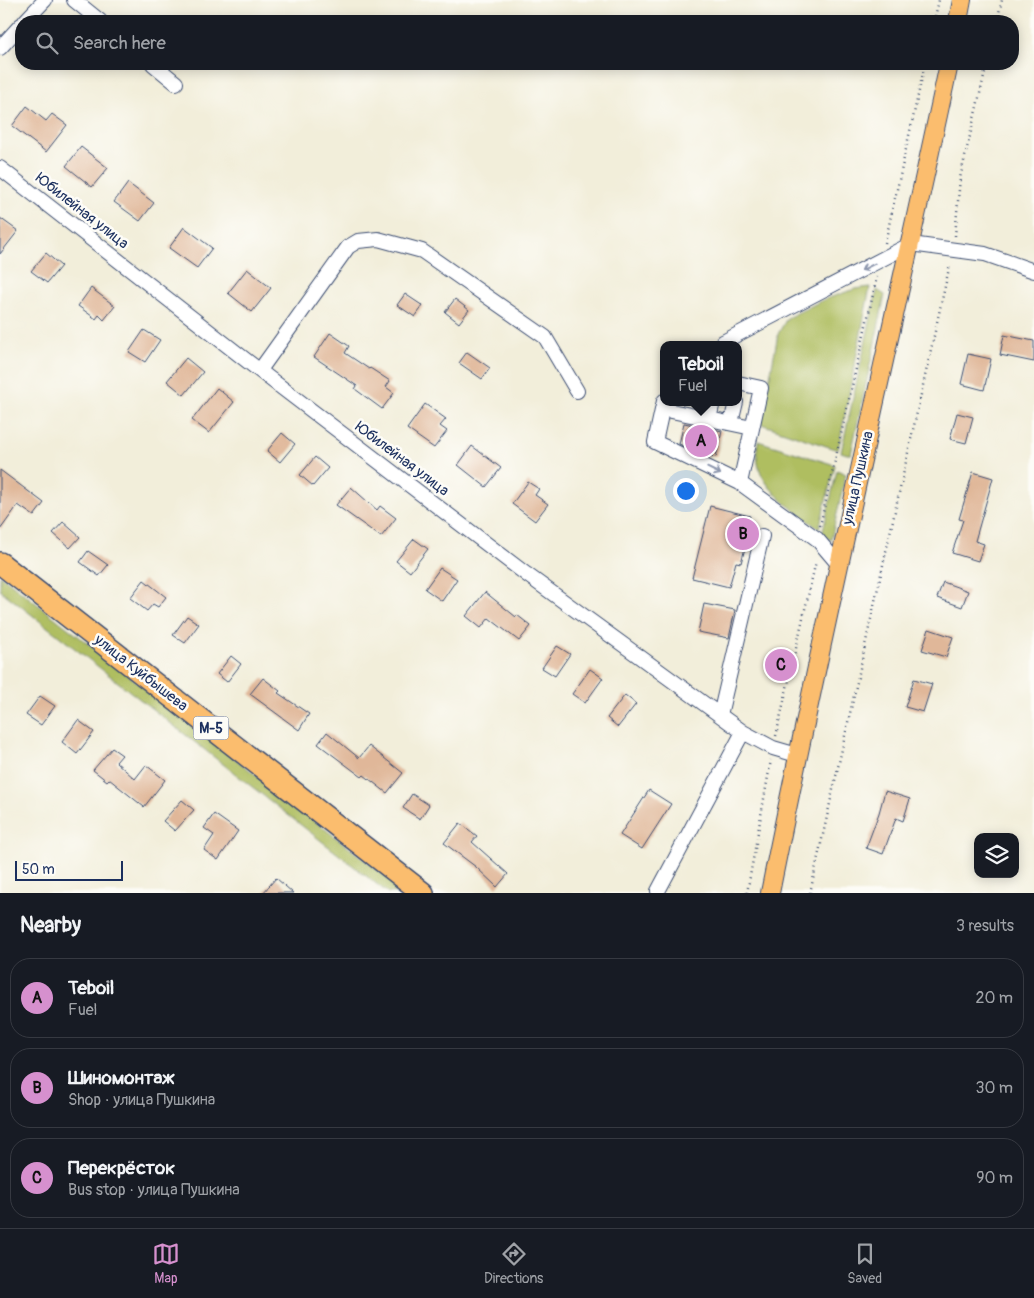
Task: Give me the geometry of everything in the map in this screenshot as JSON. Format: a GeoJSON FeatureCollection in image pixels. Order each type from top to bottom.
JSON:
{"type":"FeatureCollection","features":[{"type":"Feature","properties":{"kind":"highway","name":"улица Куйбышева"},"geometry":{"type":"LineString","coordinates":[[0,563],[423,893]]}},
{"type":"Feature","properties":{"kind":"main road"},"geometry":{"type":"LineString","coordinates":[[959,15],[962,0]]}},
{"type":"Feature","properties":{"kind":"main road","name":"улица Пушкина"},"geometry":{"type":"LineString","coordinates":[[770,893],[797,755],[948,70]]}},
{"type":"Feature","properties":{"kind":"street"},"geometry":{"type":"LineString","coordinates":[[31,15],[45,0]]}},
{"type":"Feature","properties":{"kind":"street"},"geometry":{"type":"LineString","coordinates":[[74,0],[93,15]]}},
{"type":"Feature","properties":{"kind":"street"},"geometry":{"type":"LineString","coordinates":[[0,48],[15,32]]}},
{"type":"Feature","properties":{"kind":"street"},"geometry":{"type":"LineString","coordinates":[[161,70],[176,82]]}},
{"type":"Feature","properties":{"kind":"street","name":"Юбилейная улица"},"geometry":{"type":"LineString","coordinates":[[0,168],[526,574],[743,732],[773,748],[797,755]]}},
{"type":"Feature","properties":{"kind":"street"},"geometry":{"type":"LineString","coordinates":[[260,370],[348,247],[358,241],[378,239],[422,251],[545,337],[577,391]]}},
{"type":"Feature","properties":{"kind":"street"},"geometry":{"type":"LineString","coordinates":[[725,341],[910,244],[985,254],[1034,271]]}},
{"type":"Feature","properties":{"kind":"street"},"geometry":{"type":"LineString","coordinates":[[740,483],[760,388],[742,386]]}},
{"type":"Feature","properties":{"kind":"street"},"geometry":{"type":"LineString","coordinates":[[663,406],[655,442],[740,483],[817,539],[839,565]]}},
{"type":"Feature","properties":{"kind":"street"},"geometry":{"type":"LineString","coordinates":[[709,419],[712,406]]}},
{"type":"Feature","properties":{"kind":"street"},"geometry":{"type":"LineString","coordinates":[[731,423],[735,406]]}},
{"type":"Feature","properties":{"kind":"street"},"geometry":{"type":"LineString","coordinates":[[679,407],[694,409],[709,419],[752,428]]}},
{"type":"Feature","properties":{"kind":"street"},"geometry":{"type":"LineString","coordinates":[[720,715],[762,536]]}},
{"type":"Feature","properties":{"kind":"street"},"geometry":{"type":"LineString","coordinates":[[658,891],[743,732]]}},
{"type":"Feature","properties":{"kind":"path"},"geometry":{"type":"LineString","coordinates":[[935,15],[939,0]]}},
{"type":"Feature","properties":{"kind":"path"},"geometry":{"type":"LineString","coordinates":[[998,15],[1002,0]]}},
{"type":"Feature","properties":{"kind":"path"},"geometry":{"type":"LineString","coordinates":[[747,893],[773,748],[816,567],[817,539],[924,70]]}},
{"type":"Feature","properties":{"kind":"path"},"geometry":{"type":"LineString","coordinates":[[810,893],[954,249],[960,178],[986,70]]}},
{"type":"Feature","properties":{"kind":"green space"},"geometry":{"type":"Polygon","coordinates":[[[870,287],[838,450],[761,424],[778,334],[787,318],[823,300],[855,289],[870,287]]]}},
{"type":"Feature","properties":{"kind":"green space"},"geometry":{"type":"Polygon","coordinates":[[[877,290],[885,295],[851,454],[847,454],[841,452],[877,290]]]}},
{"type":"Feature","properties":{"kind":"green space"},"geometry":{"type":"Polygon","coordinates":[[[758,441],[835,465],[819,529],[780,498],[764,479],[759,468],[757,456],[758,441]]]}},
{"type":"Feature","properties":{"kind":"green space"},"geometry":{"type":"Polygon","coordinates":[[[837,470],[846,474],[831,540],[822,535],[837,470]]]}},
{"type":"Feature","properties":{"kind":"green space"},"geometry":{"type":"Polygon","coordinates":[[[0,575],[407,893],[388,893],[0,590],[0,575]]]}},
{"type":"Feature","properties":{"kind":"building"},"geometry":{"type":"Polygon","coordinates":[[[27,106],[46,121],[52,114],[67,125],[46,152],[12,126],[27,106]]]}},
{"type":"Feature","properties":{"kind":"building"},"geometry":{"type":"Polygon","coordinates":[[[81,147],[108,168],[92,187],[66,166],[81,147]]]}},
{"type":"Feature","properties":{"kind":"building"},"geometry":{"type":"Polygon","coordinates":[[[128,183],[154,203],[140,221],[114,202],[128,183]]]}},
{"type":"Feature","properties":{"kind":"building"},"geometry":{"type":"Polygon","coordinates":[[[0,218],[18,231],[0,254],[0,218]]]}},
{"type":"Feature","properties":{"kind":"building"},"geometry":{"type":"Polygon","coordinates":[[[184,227],[212,248],[197,268],[169,248],[184,227]]]}},
{"type":"Feature","properties":{"kind":"building"},"geometry":{"type":"Polygon","coordinates":[[[46,253],[61,266],[47,283],[31,271],[46,253]]]}},
{"type":"Feature","properties":{"kind":"building"},"geometry":{"type":"Polygon","coordinates":[[[247,269],[271,288],[252,312],[228,293],[247,269]]]}},
{"type":"Feature","properties":{"kind":"building"},"geometry":{"type":"Polygon","coordinates":[[[91,288],[115,306],[104,320],[99,315],[96,319],[78,306],[91,288]]]}},
{"type":"Feature","properties":{"kind":"building"},"geometry":{"type":"Polygon","coordinates":[[[405,294],[423,306],[415,317],[397,305],[405,294]]]}},
{"type":"Feature","properties":{"kind":"building"},"geometry":{"type":"Polygon","coordinates":[[[455,299],[469,310],[459,323],[445,312],[455,299]]]}},
{"type":"Feature","properties":{"kind":"building"},"geometry":{"type":"Polygon","coordinates":[[[144,330],[160,340],[145,362],[129,352],[144,330]]]}},
{"type":"Feature","properties":{"kind":"building"},"geometry":{"type":"Polygon","coordinates":[[[330,333],[349,346],[345,353],[390,381],[386,387],[394,393],[382,409],[355,389],[357,386],[314,357],[330,333]]]}},
{"type":"Feature","properties":{"kind":"building"},"geometry":{"type":"Polygon","coordinates":[[[1004,335],[1034,341],[1034,362],[1000,355],[1004,335]]]}},
{"type":"Feature","properties":{"kind":"building"},"geometry":{"type":"Polygon","coordinates":[[[467,352],[490,368],[482,379],[459,363],[467,352]]]}},
{"type":"Feature","properties":{"kind":"building"},"geometry":{"type":"Polygon","coordinates":[[[968,354],[991,359],[984,390],[961,384],[968,354]]]}},
{"type":"Feature","properties":{"kind":"building"},"geometry":{"type":"Polygon","coordinates":[[[186,358],[203,372],[184,395],[167,381],[186,358]]]}},
{"type":"Feature","properties":{"kind":"building"},"geometry":{"type":"Polygon","coordinates":[[[217,388],[234,402],[209,433],[192,420],[217,388]]]}},
{"type":"Feature","properties":{"kind":"building"},"geometry":{"type":"Polygon","coordinates":[[[425,404],[446,419],[440,426],[447,431],[434,448],[407,429],[425,404]]]}},
{"type":"Feature","properties":{"kind":"building"},"geometry":{"type":"Polygon","coordinates":[[[957,413],[973,417],[966,443],[950,439],[957,413]]]}},
{"type":"Feature","properties":{"kind":"building"},"geometry":{"type":"Polygon","coordinates":[[[684,423],[722,431],[716,457],[700,454],[679,444],[684,423]]]}},
{"type":"Feature","properties":{"kind":"building"},"geometry":{"type":"Polygon","coordinates":[[[282,433],[295,444],[280,462],[267,451],[282,433]]]}},
{"type":"Feature","properties":{"kind":"building"},"geometry":{"type":"Polygon","coordinates":[[[472,446],[501,468],[486,487],[458,465],[472,446]]]}},
{"type":"Feature","properties":{"kind":"building"},"geometry":{"type":"Polygon","coordinates":[[[315,457],[328,468],[313,486],[300,475],[315,457]]]}},
{"type":"Feature","properties":{"kind":"building"},"geometry":{"type":"Polygon","coordinates":[[[0,470],[44,503],[34,516],[18,505],[0,530],[0,470]]]}},
{"type":"Feature","properties":{"kind":"building"},"geometry":{"type":"Polygon","coordinates":[[[973,472],[993,478],[975,541],[984,544],[978,561],[952,553],[963,520],[959,519],[973,472]]]}},
{"type":"Feature","properties":{"kind":"building"},"geometry":{"type":"Polygon","coordinates":[[[528,482],[539,489],[535,495],[548,504],[535,521],[512,504],[528,482]]]}},
{"type":"Feature","properties":{"kind":"building"},"geometry":{"type":"Polygon","coordinates":[[[351,487],[377,510],[380,506],[396,518],[381,537],[336,505],[351,487]]]}},
{"type":"Feature","properties":{"kind":"building"},"geometry":{"type":"Polygon","coordinates":[[[710,506],[750,516],[746,531],[749,533],[741,563],[736,562],[729,587],[692,578],[710,506]]]}},
{"type":"Feature","properties":{"kind":"building"},"geometry":{"type":"Polygon","coordinates":[[[63,522],[80,537],[70,548],[53,533],[63,522]]]}},
{"type":"Feature","properties":{"kind":"building"},"geometry":{"type":"Polygon","coordinates":[[[414,539],[428,549],[410,572],[396,561],[414,539]]]}},
{"type":"Feature","properties":{"kind":"building"},"geometry":{"type":"Polygon","coordinates":[[[88,551],[108,565],[99,576],[80,562],[88,551]]]}},
{"type":"Feature","properties":{"kind":"building"},"geometry":{"type":"Polygon","coordinates":[[[440,568],[457,579],[442,601],[425,589],[440,568]]]}},
{"type":"Feature","properties":{"kind":"building"},"geometry":{"type":"Polygon","coordinates":[[[144,580],[166,597],[158,607],[153,604],[147,611],[130,598],[144,580]]]}},
{"type":"Feature","properties":{"kind":"building"},"geometry":{"type":"Polygon","coordinates":[[[943,582],[968,591],[962,607],[937,598],[943,582]]]}},
{"type":"Feature","properties":{"kind":"building"},"geometry":{"type":"Polygon","coordinates":[[[485,592],[516,617],[517,615],[531,626],[519,641],[489,618],[481,628],[466,616],[485,592]]]}},
{"type":"Feature","properties":{"kind":"building"},"geometry":{"type":"Polygon","coordinates":[[[704,604],[735,610],[729,638],[698,632],[704,604]]]}},
{"type":"Feature","properties":{"kind":"building"},"geometry":{"type":"Polygon","coordinates":[[[187,616],[199,624],[185,643],[173,635],[187,616]]]}},
{"type":"Feature","properties":{"kind":"building"},"geometry":{"type":"Polygon","coordinates":[[[929,629],[953,637],[946,657],[922,650],[929,629]]]}},
{"type":"Feature","properties":{"kind":"building"},"geometry":{"type":"Polygon","coordinates":[[[557,646],[570,654],[555,676],[542,668],[557,646]]]}},
{"type":"Feature","properties":{"kind":"building"},"geometry":{"type":"Polygon","coordinates":[[[231,656],[241,664],[227,682],[217,674],[231,656]]]}},
{"type":"Feature","properties":{"kind":"building"},"geometry":{"type":"Polygon","coordinates":[[[590,669],[603,678],[585,703],[572,694],[590,669]]]}},
{"type":"Feature","properties":{"kind":"building"},"geometry":{"type":"Polygon","coordinates":[[[263,678],[280,691],[278,693],[309,714],[299,730],[250,694],[263,678]]]}},
{"type":"Feature","properties":{"kind":"building"},"geometry":{"type":"Polygon","coordinates":[[[914,679],[932,684],[923,712],[905,707],[914,679]]]}},
{"type":"Feature","properties":{"kind":"building"},"geometry":{"type":"Polygon","coordinates":[[[625,695],[636,704],[618,727],[607,718],[625,695]]]}},
{"type":"Feature","properties":{"kind":"building"},"geometry":{"type":"Polygon","coordinates":[[[40,696],[55,706],[41,725],[26,715],[40,696]]]}},
{"type":"Feature","properties":{"kind":"building"},"geometry":{"type":"Polygon","coordinates":[[[78,720],[94,732],[77,754],[62,742],[78,720]]]}},
{"type":"Feature","properties":{"kind":"building"},"geometry":{"type":"Polygon","coordinates":[[[327,732],[359,758],[369,746],[403,773],[387,793],[318,744],[327,732]]]}},
{"type":"Feature","properties":{"kind":"building"},"geometry":{"type":"Polygon","coordinates":[[[112,748],[122,755],[116,762],[135,779],[146,765],[165,780],[144,807],[109,779],[107,781],[93,770],[112,748]]]}},
{"type":"Feature","properties":{"kind":"building"},"geometry":{"type":"Polygon","coordinates":[[[649,790],[671,804],[642,849],[620,835],[649,790]]]}},
{"type":"Feature","properties":{"kind":"building"},"geometry":{"type":"Polygon","coordinates":[[[885,791],[910,799],[903,821],[896,818],[883,854],[866,848],[885,791]]]}},
{"type":"Feature","properties":{"kind":"building"},"geometry":{"type":"Polygon","coordinates":[[[412,794],[429,805],[420,819],[403,808],[412,794]]]}},
{"type":"Feature","properties":{"kind":"building"},"geometry":{"type":"Polygon","coordinates":[[[182,800],[194,810],[175,831],[163,821],[182,800]]]}},
{"type":"Feature","properties":{"kind":"building"},"geometry":{"type":"Polygon","coordinates":[[[214,814],[238,831],[218,860],[204,850],[214,835],[204,828],[214,814]]]}},
{"type":"Feature","properties":{"kind":"building"},"geometry":{"type":"Polygon","coordinates":[[[460,823],[477,836],[472,842],[508,874],[497,887],[476,867],[444,843],[460,823]]]}},
{"type":"Feature","properties":{"kind":"building"},"geometry":{"type":"Polygon","coordinates":[[[276,878],[293,893],[263,893],[276,878]]]}},
{"type":"Feature","properties":{"kind":"place","name":"Teboil"},"geometry":{"type":"Point","coordinates":[701,441]}},
{"type":"Feature","properties":{"kind":"place","name":"Шиномонтаж"},"geometry":{"type":"Point","coordinates":[743,534]}},
{"type":"Feature","properties":{"kind":"place","name":"Перекрёсток"},"geometry":{"type":"Point","coordinates":[781,665]}}]}
